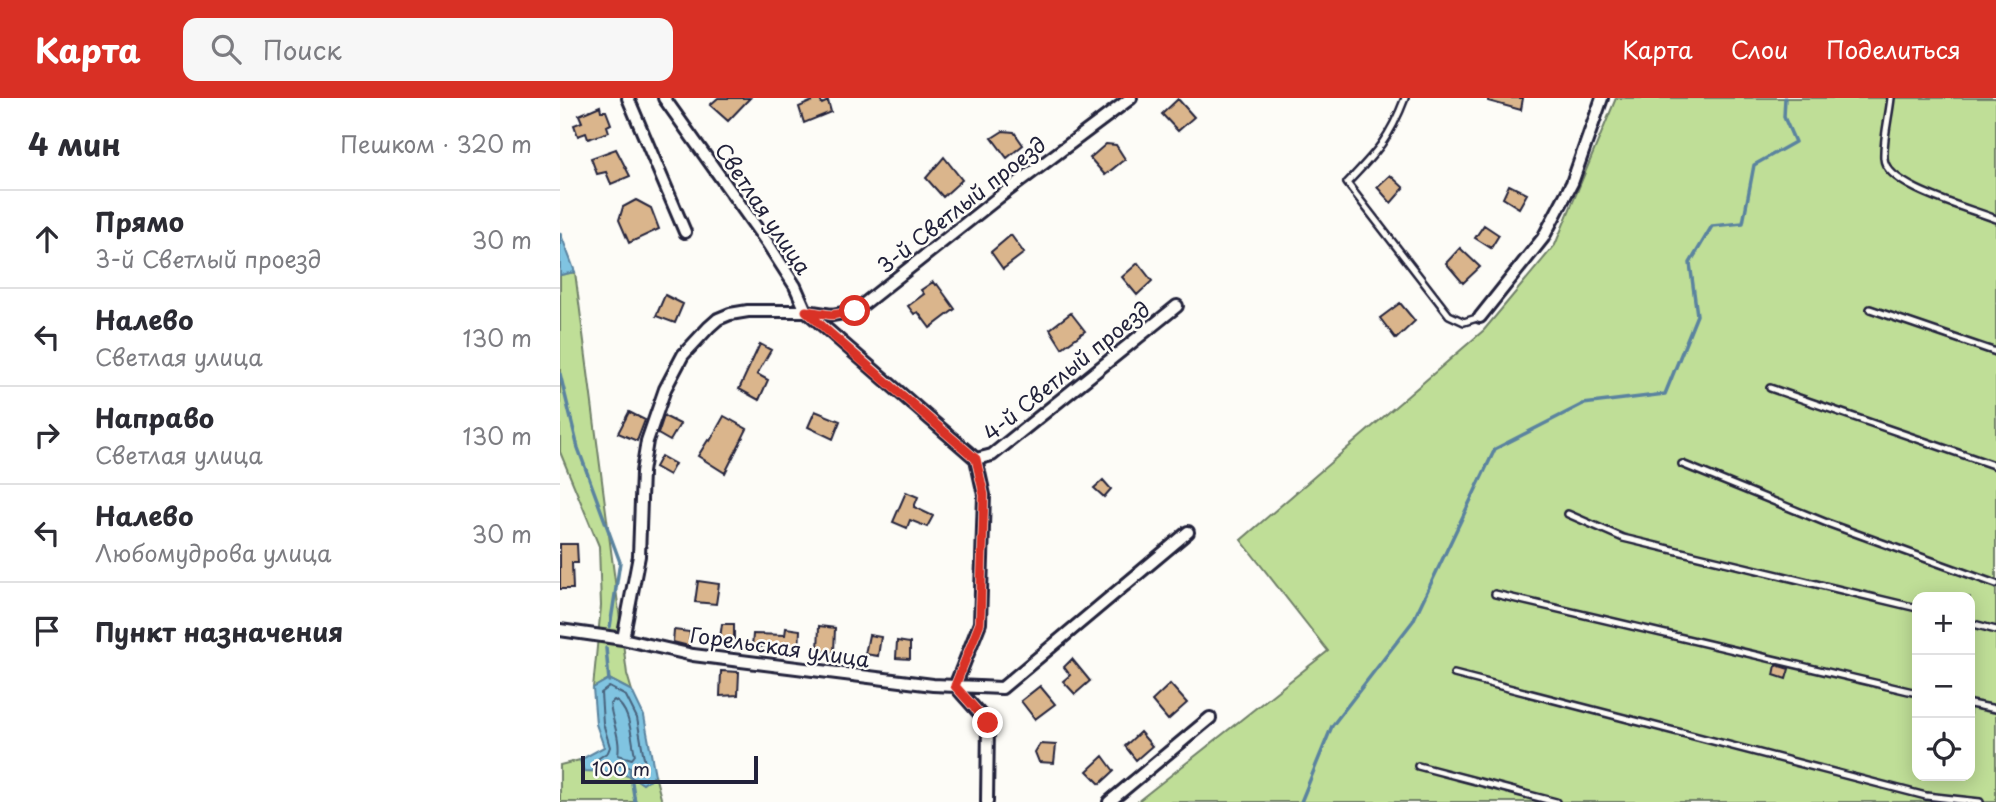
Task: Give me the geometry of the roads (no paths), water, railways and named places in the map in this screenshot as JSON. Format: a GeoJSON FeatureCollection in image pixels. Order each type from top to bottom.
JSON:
{"type":"FeatureCollection","features":[{"type":"Feature","properties":{"kind":"street"},"geometry":{"type":"LineString","coordinates":[[628,98],[684,232]]}},
{"type":"Feature","properties":{"kind":"street","name":"Светлая улица"},"geometry":{"type":"LineString","coordinates":[[664,98],[768,244],[795,286],[806,311],[976,459]]}},
{"type":"Feature","properties":{"kind":"street","name":"3-й Светлый проезд"},"geometry":{"type":"LineString","coordinates":[[623,639],[639,556],[642,472],[647,441],[665,389],[683,355],[709,327],[730,314],[748,311],[806,311],[832,315],[855,311],[999,197],[1131,98]]}},
{"type":"Feature","properties":{"kind":"street"},"geometry":{"type":"LineString","coordinates":[[1480,317],[1548,230],[1572,183],[1602,98]]}},
{"type":"Feature","properties":{"kind":"street","name":"4-й Светлый проезд"},"geometry":{"type":"LineString","coordinates":[[976,459],[992,455],[1177,306]]}},
{"type":"Feature","properties":{"kind":"street"},"geometry":{"type":"LineString","coordinates":[[976,459],[984,495],[980,623],[955,686],[988,723],[987,802]]}},
{"type":"Feature","properties":{"kind":"street","name":"Горельская улица"},"geometry":{"type":"LineString","coordinates":[[560,629],[623,639],[693,655],[933,685],[1002,688],[1188,532]]}},
{"type":"Feature","properties":{"kind":"street"},"geometry":{"type":"LineString","coordinates":[[1109,802],[1210,718]]}},
{"type":"Feature","properties":{"kind":"lane"},"geometry":{"type":"LineString","coordinates":[[1405,98],[1395,126],[1375,154],[1347,183],[1449,316],[1464,322],[1480,317]]}},
{"type":"Feature","properties":{"kind":"lane"},"geometry":{"type":"LineString","coordinates":[[1891,98],[1883,161],[1890,173],[1906,186],[1996,219]]}},
{"type":"Feature","properties":{"kind":"lane"},"geometry":{"type":"LineString","coordinates":[[1870,309],[1996,352]]}},
{"type":"Feature","properties":{"kind":"lane"},"geometry":{"type":"LineString","coordinates":[[1770,388],[1996,466]]}},
{"type":"Feature","properties":{"kind":"lane"},"geometry":{"type":"LineString","coordinates":[[1682,464],[1827,523],[1996,584]]}},
{"type":"Feature","properties":{"kind":"lane"},"geometry":{"type":"LineString","coordinates":[[1568,514],[1623,538],[1912,607]]}},
{"type":"Feature","properties":{"kind":"lane"},"geometry":{"type":"LineString","coordinates":[[1495,594],[1912,692]]}},
{"type":"Feature","properties":{"kind":"lane"},"geometry":{"type":"LineString","coordinates":[[1975,624],[1996,630]]}},
{"type":"Feature","properties":{"kind":"lane"},"geometry":{"type":"LineString","coordinates":[[1454,674],[1913,792],[1980,802]]}},
{"type":"Feature","properties":{"kind":"lane"},"geometry":{"type":"LineString","coordinates":[[1975,705],[1996,709]]}},
{"type":"Feature","properties":{"kind":"lane"},"geometry":{"type":"LineString","coordinates":[[1418,766],[1556,802]]}},
{"type":"Feature","properties":{"kind":"water"},"geometry":{"type":"Polygon","coordinates":[[[560,232],[575,272],[560,275],[560,232]]]}},
{"type":"Feature","properties":{"kind":"water"},"geometry":{"type":"Polygon","coordinates":[[[609,679],[632,691],[644,716],[655,775],[643,784],[623,774],[584,771],[580,760],[604,747],[596,724],[593,688],[609,679]]]}},
{"type":"Feature","properties":{"kind":"waterway"},"geometry":{"type":"LineString","coordinates":[[1301,802],[1332,726],[1413,621],[1495,449],[1583,404],[1665,394],[1697,315],[1690,263],[1712,226],[1743,223],[1754,165],[1795,142],[1784,117],[1785,98]]}},
{"type":"Feature","properties":{"kind":"waterway"},"geometry":{"type":"LineString","coordinates":[[560,374],[578,448],[620,562],[610,627]]}},
{"type":"Feature","properties":{"kind":"waterway"},"geometry":{"type":"LineString","coordinates":[[606,648],[609,681]]}},
{"type":"Feature","properties":{"kind":"waterway"},"geometry":{"type":"LineString","coordinates":[[630,770],[635,802]]}}]}
